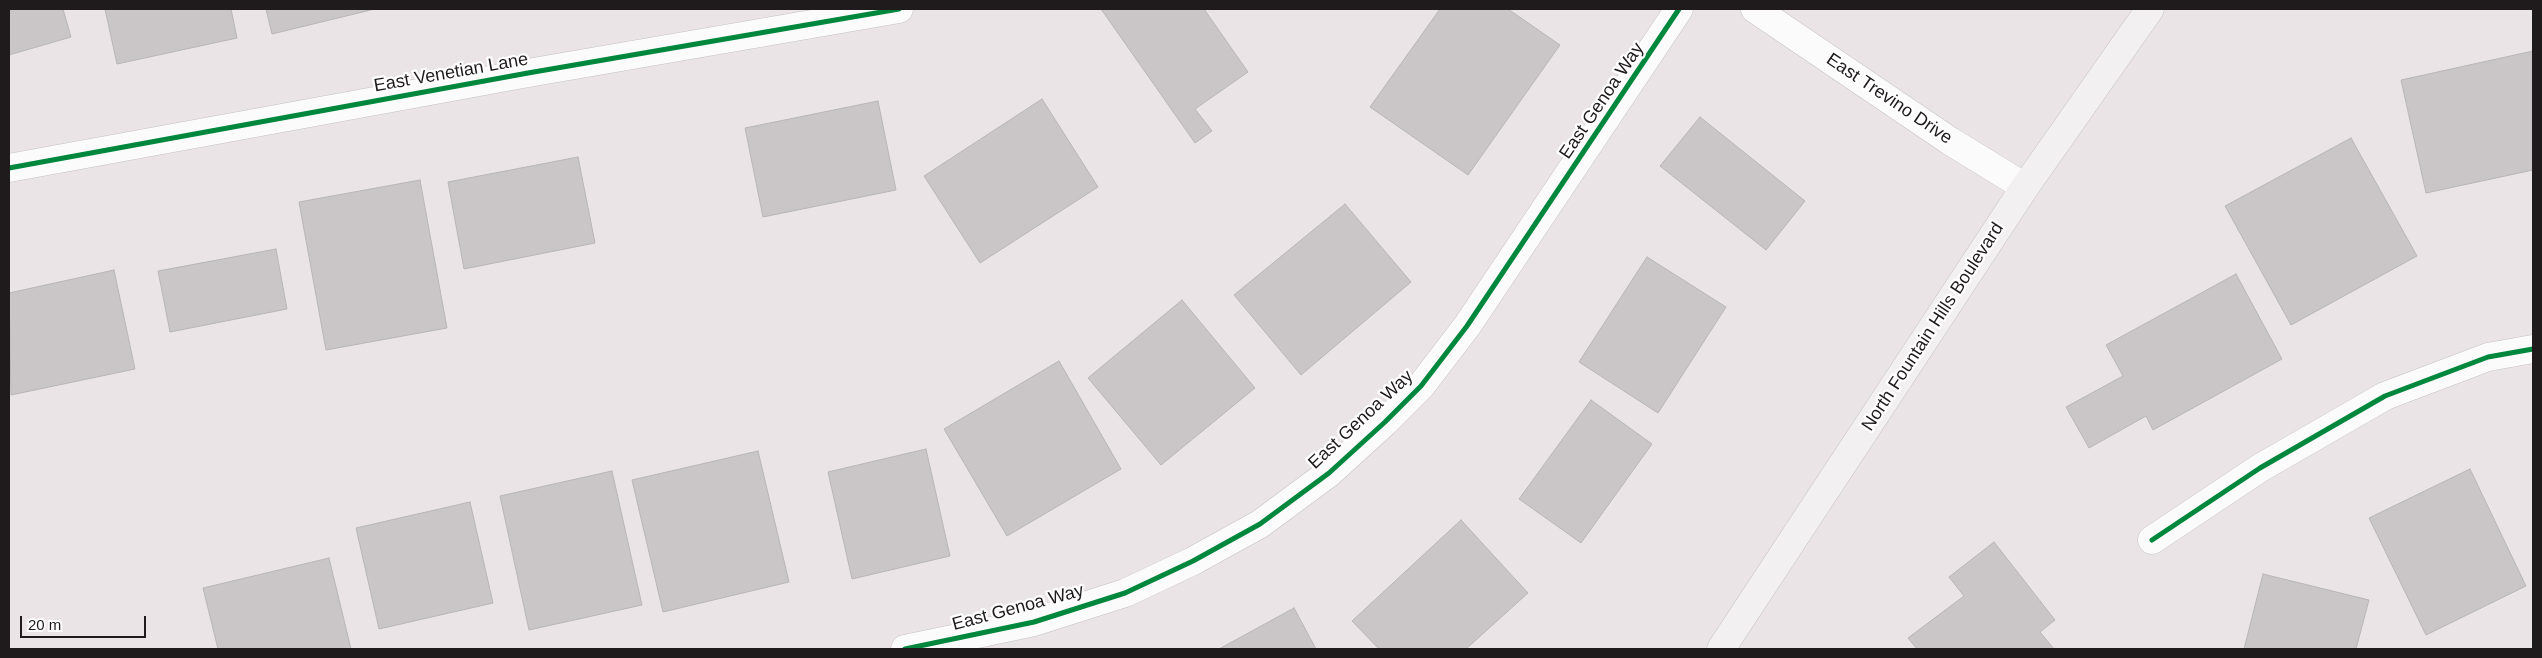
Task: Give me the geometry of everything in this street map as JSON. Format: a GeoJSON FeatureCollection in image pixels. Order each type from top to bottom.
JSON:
{"type":"FeatureCollection","features":[{"type":"Feature","properties":{"kind":"main road","name":"North Fountain Hills Boulevard"},"geometry":{"type":"LineString","coordinates":[[1721,649],[2025,187],[2150,9]]}},
{"type":"Feature","properties":{"kind":"street","name":"East Venetian Lane"},"geometry":{"type":"LineString","coordinates":[[9,168],[528,73],[898,9]]}},
{"type":"Feature","properties":{"kind":"street","name":"East Genoa Way"},"geometry":{"type":"LineString","coordinates":[[905,649],[1034,622],[1125,593],[1193,561],[1260,524],[1329,473],[1421,386],[1467,326],[1680,9]]}},
{"type":"Feature","properties":{"kind":"street","name":"East Trevino Drive"},"geometry":{"type":"LineString","coordinates":[[1755,9],[1950,141],[2025,187]]}},
{"type":"Feature","properties":{"kind":"street"},"geometry":{"type":"LineString","coordinates":[[2152,540],[2260,468],[2385,396],[2488,357],[2533,349]]}},
{"type":"Feature","properties":{"kind":"building"},"geometry":{"type":"Polygon","coordinates":[[[9,9],[63,9],[71,37],[9,55],[9,9]]]}},
{"type":"Feature","properties":{"kind":"building"},"geometry":{"type":"Polygon","coordinates":[[[105,9],[231,9],[237,38],[117,64],[105,9]]]}},
{"type":"Feature","properties":{"kind":"building"},"geometry":{"type":"Polygon","coordinates":[[[266,9],[375,9],[272,34],[266,9]]]}},
{"type":"Feature","properties":{"kind":"building"},"geometry":{"type":"Polygon","coordinates":[[[1101,9],[1204,9],[1248,72],[1195,109],[1212,131],[1195,143],[1101,9]]]}},
{"type":"Feature","properties":{"kind":"building"},"geometry":{"type":"Polygon","coordinates":[[[1440,9],[1508,9],[1560,45],[1468,175],[1370,107],[1440,9]]]}},
{"type":"Feature","properties":{"kind":"building"},"geometry":{"type":"Polygon","coordinates":[[[2533,51],[2533,170],[2426,193],[2401,80],[2533,51]]]}},
{"type":"Feature","properties":{"kind":"building"},"geometry":{"type":"Polygon","coordinates":[[[1042,99],[1098,187],[980,263],[924,176],[1042,99]]]}},
{"type":"Feature","properties":{"kind":"building"},"geometry":{"type":"Polygon","coordinates":[[[878,101],[896,190],[763,217],[745,128],[878,101]]]}},
{"type":"Feature","properties":{"kind":"building"},"geometry":{"type":"Polygon","coordinates":[[[1700,117],[1805,201],[1766,250],[1660,166],[1700,117]]]}},
{"type":"Feature","properties":{"kind":"building"},"geometry":{"type":"Polygon","coordinates":[[[2351,138],[2417,256],[2291,325],[2225,206],[2351,138]]]}},
{"type":"Feature","properties":{"kind":"building"},"geometry":{"type":"Polygon","coordinates":[[[578,157],[595,243],[464,269],[448,182],[578,157]]]}},
{"type":"Feature","properties":{"kind":"building"},"geometry":{"type":"Polygon","coordinates":[[[420,180],[447,328],[326,350],[299,202],[420,180]]]}},
{"type":"Feature","properties":{"kind":"building"},"geometry":{"type":"Polygon","coordinates":[[[1345,204],[1411,282],[1301,375],[1234,295],[1345,204]]]}},
{"type":"Feature","properties":{"kind":"building"},"geometry":{"type":"Polygon","coordinates":[[[276,249],[287,309],[170,332],[158,271],[276,249]]]}},
{"type":"Feature","properties":{"kind":"building"},"geometry":{"type":"Polygon","coordinates":[[[1647,257],[1726,307],[1658,413],[1579,362],[1647,257]]]}},
{"type":"Feature","properties":{"kind":"building"},"geometry":{"type":"Polygon","coordinates":[[[114,270],[135,369],[11,395],[9,293],[114,270]]]}},
{"type":"Feature","properties":{"kind":"building"},"geometry":{"type":"Polygon","coordinates":[[[2236,274],[2282,359],[2153,430],[2146,416],[2089,448],[2066,407],[2123,376],[2106,345],[2236,274]]]}},
{"type":"Feature","properties":{"kind":"building"},"geometry":{"type":"Polygon","coordinates":[[[1182,300],[1255,388],[1161,465],[1088,378],[1182,300]]]}},
{"type":"Feature","properties":{"kind":"building"},"geometry":{"type":"Polygon","coordinates":[[[1059,361],[1121,469],[1007,536],[944,429],[1059,361]]]}},
{"type":"Feature","properties":{"kind":"building"},"geometry":{"type":"Polygon","coordinates":[[[1591,400],[1652,444],[1581,543],[1519,499],[1591,400]]]}},
{"type":"Feature","properties":{"kind":"building"},"geometry":{"type":"Polygon","coordinates":[[[926,449],[950,556],[852,579],[828,472],[926,449]]]}},
{"type":"Feature","properties":{"kind":"building"},"geometry":{"type":"Polygon","coordinates":[[[758,451],[789,582],[663,612],[632,480],[758,451]]]}},
{"type":"Feature","properties":{"kind":"building"},"geometry":{"type":"Polygon","coordinates":[[[2470,469],[2526,586],[2426,635],[2369,518],[2470,469]]]}},
{"type":"Feature","properties":{"kind":"building"},"geometry":{"type":"Polygon","coordinates":[[[612,471],[642,605],[529,630],[500,496],[612,471]]]}},
{"type":"Feature","properties":{"kind":"building"},"geometry":{"type":"Polygon","coordinates":[[[470,502],[493,603],[379,629],[356,528],[470,502]]]}},
{"type":"Feature","properties":{"kind":"building"},"geometry":{"type":"Polygon","coordinates":[[[1461,520],[1528,593],[1466,649],[1379,649],[1352,621],[1461,520]]]}},
{"type":"Feature","properties":{"kind":"building"},"geometry":{"type":"Polygon","coordinates":[[[1994,542],[2055,620],[2040,632],[2054,649],[1917,649],[1908,638],[1964,596],[1949,577],[1994,542]]]}},
{"type":"Feature","properties":{"kind":"building"},"geometry":{"type":"Polygon","coordinates":[[[329,558],[351,649],[218,649],[203,588],[329,558]]]}},
{"type":"Feature","properties":{"kind":"building"},"geometry":{"type":"Polygon","coordinates":[[[2263,574],[2369,600],[2356,649],[2244,649],[2263,574]]]}},
{"type":"Feature","properties":{"kind":"building"},"geometry":{"type":"Polygon","coordinates":[[[1294,608],[1316,649],[1219,649],[1294,608]]]}},
{"type":"Feature","properties":{"kind":"cycle path"},"geometry":{"type":"LineString","coordinates":[[9,168],[528,73],[899,9]]}},
{"type":"Feature","properties":{"kind":"cycle path"},"geometry":{"type":"LineString","coordinates":[[905,649],[1034,622],[1125,593],[1193,561],[1260,524],[1329,473],[1421,386],[1467,326],[1679,9]]}},
{"type":"Feature","properties":{"kind":"cycle path"},"geometry":{"type":"LineString","coordinates":[[2152,540],[2260,468],[2385,396],[2488,357],[2533,349]]}}]}
